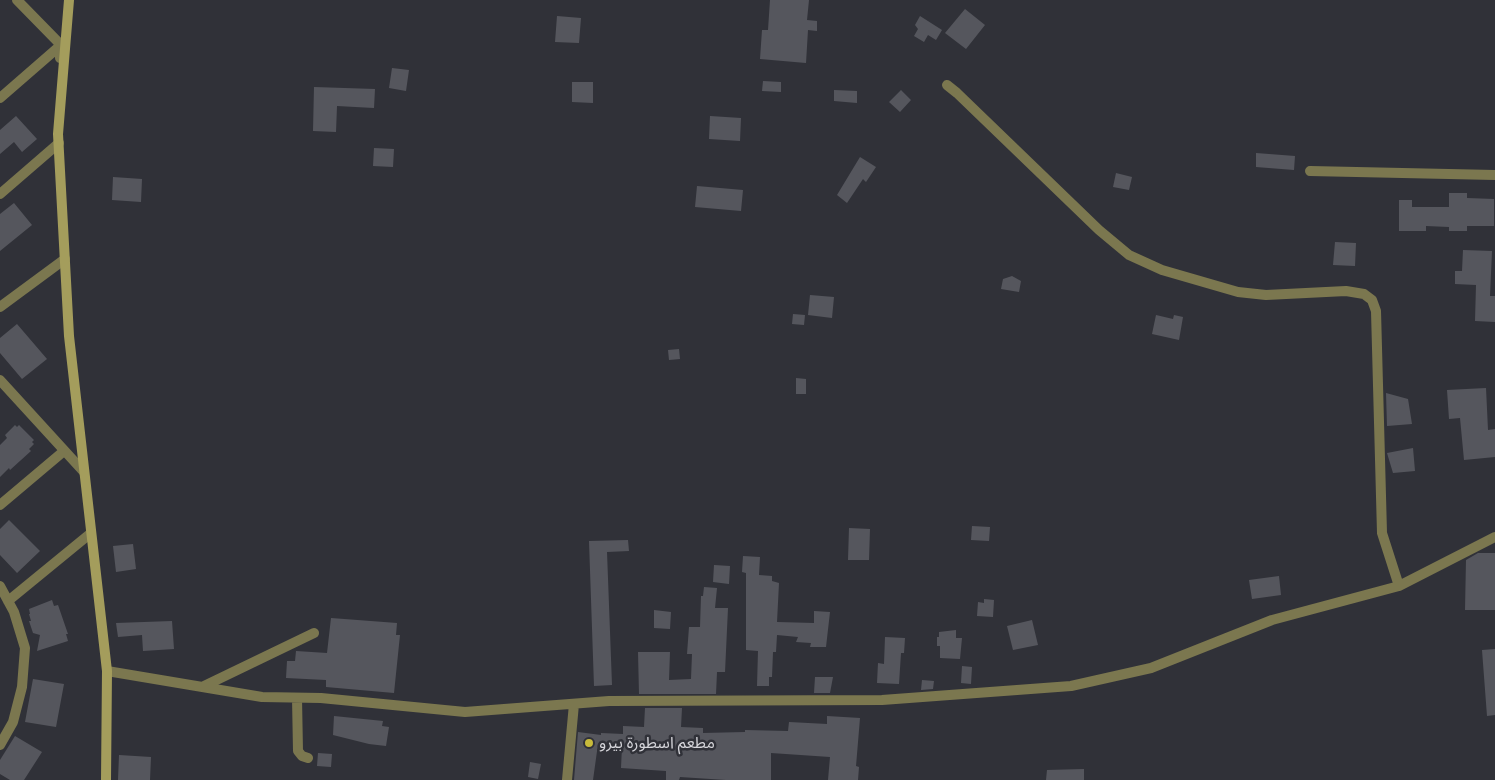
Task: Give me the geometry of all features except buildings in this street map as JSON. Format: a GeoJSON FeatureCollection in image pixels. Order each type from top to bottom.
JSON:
{"type":"FeatureCollection","features":[{"type":"Feature","properties":{"kind":"street"},"geometry":{"type":"LineString","coordinates":[[17,0],[61,45],[58,138],[69,336],[107,671],[106,780]]}},
{"type":"Feature","properties":{"kind":"street"},"geometry":{"type":"LineString","coordinates":[[0,194],[58,138],[69,0]]}},
{"type":"Feature","properties":{"kind":"street"},"geometry":{"type":"LineString","coordinates":[[0,98],[61,45]]}},
{"type":"Feature","properties":{"kind":"street"},"geometry":{"type":"LineString","coordinates":[[947,85],[1128,255],[1162,270],[1238,292],[1266,295],[1346,291],[1364,294],[1372,300],[1376,311],[1382,533],[1399,586]]}},
{"type":"Feature","properties":{"kind":"street"},"geometry":{"type":"LineString","coordinates":[[1310,171],[1495,175]]}},
{"type":"Feature","properties":{"kind":"street"},"geometry":{"type":"LineString","coordinates":[[0,307],[65,259]]}},
{"type":"Feature","properties":{"kind":"street"},"geometry":{"type":"LineString","coordinates":[[0,380],[84,472]]}},
{"type":"Feature","properties":{"kind":"street"},"geometry":{"type":"LineString","coordinates":[[0,505],[64,451]]}},
{"type":"Feature","properties":{"kind":"street"},"geometry":{"type":"LineString","coordinates":[[8,601],[91,533]]}},
{"type":"Feature","properties":{"kind":"street"},"geometry":{"type":"LineString","coordinates":[[107,671],[262,696],[465,712],[610,701],[882,700],[1071,686],[1151,668],[1272,620],[1399,586],[1495,537]]}},
{"type":"Feature","properties":{"kind":"street"},"geometry":{"type":"LineString","coordinates":[[0,586],[14,612],[25,648],[22,687],[18,704],[13,722],[0,745]]}},
{"type":"Feature","properties":{"kind":"street"},"geometry":{"type":"LineString","coordinates":[[202,687],[314,633]]}},
{"type":"Feature","properties":{"kind":"street"},"geometry":{"type":"LineString","coordinates":[[297,698],[298,751],[302,756],[308,758]]}},
{"type":"Feature","properties":{"kind":"street"},"geometry":{"type":"LineString","coordinates":[[567,780],[574,704]]}},
{"type":"Feature","properties":{"kind":"place","name":"مطعم اسطورة بيرو"},"geometry":{"type":"Point","coordinates":[589,743]}}]}
